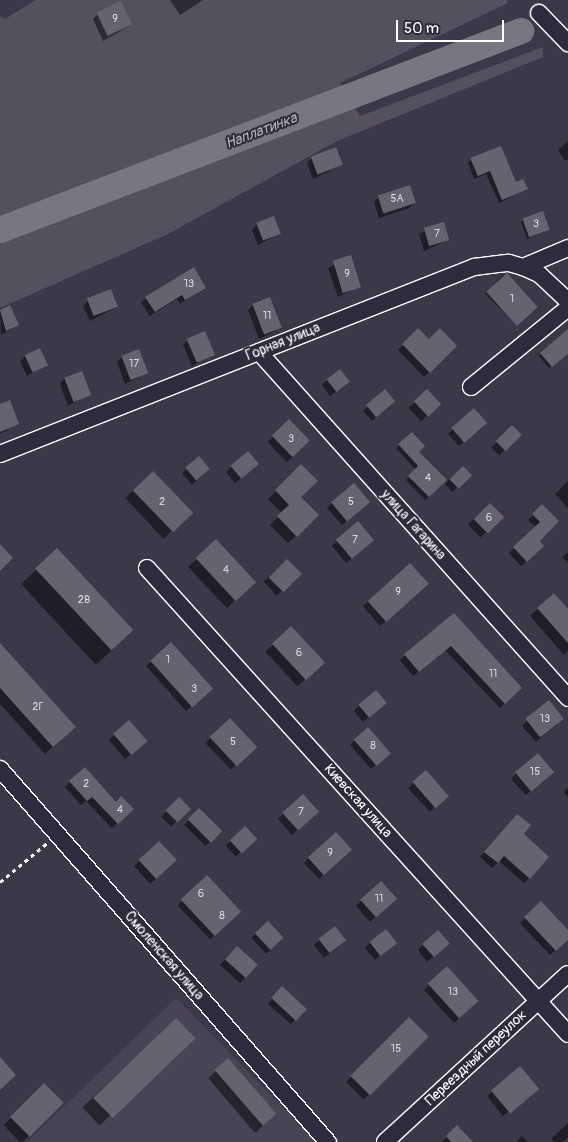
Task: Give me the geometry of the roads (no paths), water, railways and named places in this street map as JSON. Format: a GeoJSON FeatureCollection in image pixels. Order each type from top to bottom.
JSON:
{"type":"FeatureCollection","features":[{"type":"Feature","properties":{"kind":"street"},"geometry":{"type":"LineString","coordinates":[[539,13],[568,42]]}},
{"type":"Feature","properties":{"kind":"street"},"geometry":{"type":"LineString","coordinates":[[523,267],[568,248]]}},
{"type":"Feature","properties":{"kind":"street","name":"Горная улица"},"geometry":{"type":"LineString","coordinates":[[0,454],[259,352],[442,276],[494,263],[523,267]]}},
{"type":"Feature","properties":{"kind":"street"},"geometry":{"type":"LineString","coordinates":[[523,267],[538,274],[568,301]]}},
{"type":"Feature","properties":{"kind":"street"},"geometry":{"type":"LineString","coordinates":[[471,387],[568,308]]}},
{"type":"Feature","properties":{"kind":"street","name":"улица Гагарина"},"geometry":{"type":"LineString","coordinates":[[259,352],[568,698]]}},
{"type":"Feature","properties":{"kind":"street","name":"Киевская улица"},"geometry":{"type":"LineString","coordinates":[[147,568],[568,1034]]}},
{"type":"Feature","properties":{"kind":"street","name":"Смоленская улица"},"geometry":{"type":"LineString","coordinates":[[0,769],[328,1142]]}},
{"type":"Feature","properties":{"kind":"street","name":"Переездный переулок"},"geometry":{"type":"LineString","coordinates":[[385,1142],[568,974]]}},
{"type":"Feature","properties":{"kind":"waterway","name":"Наплатинка"},"geometry":{"type":"LineString","coordinates":[[0,230],[521,31]]}}]}
